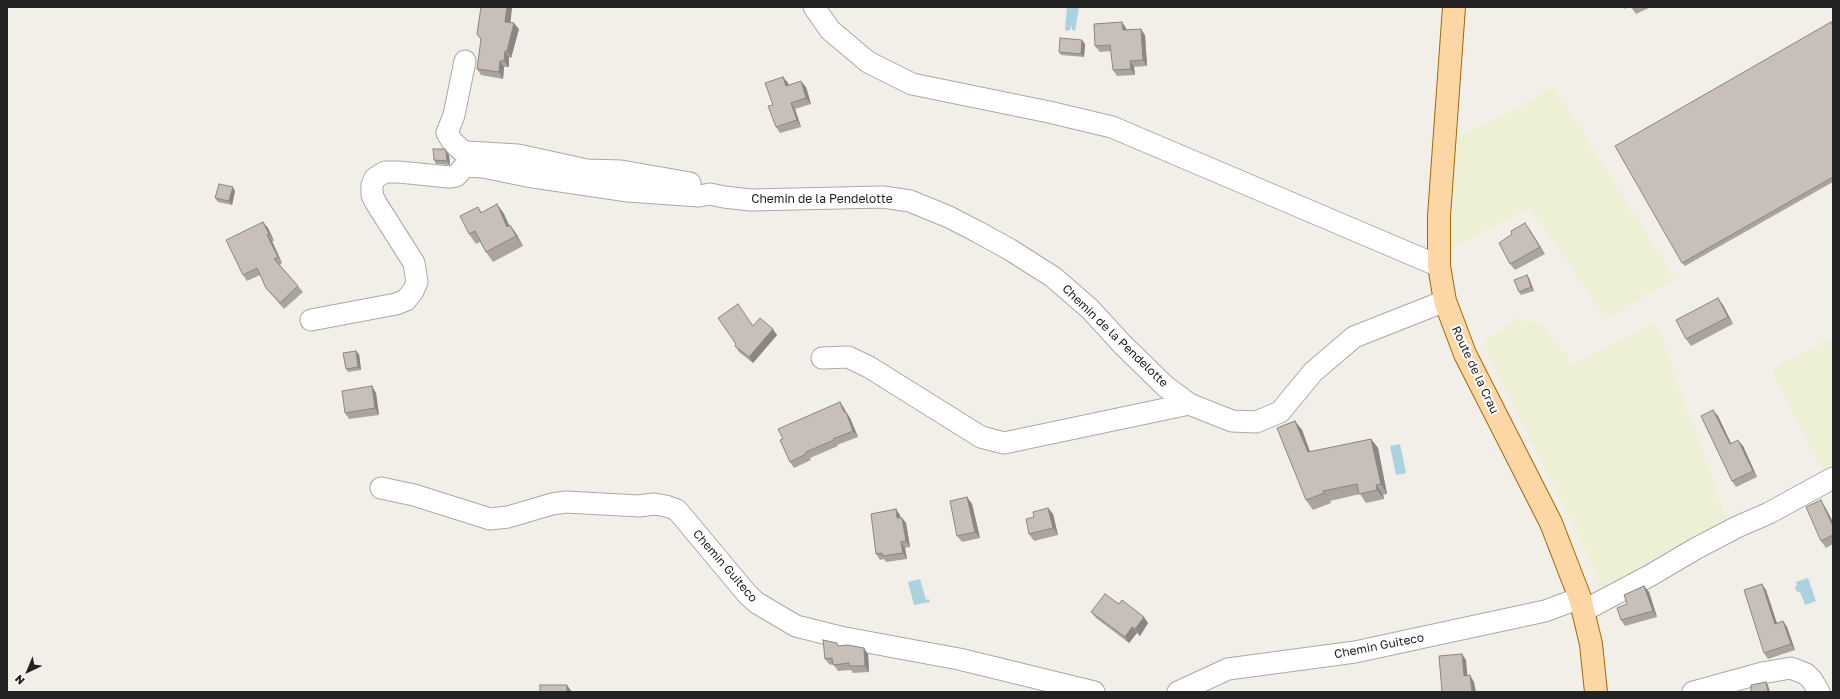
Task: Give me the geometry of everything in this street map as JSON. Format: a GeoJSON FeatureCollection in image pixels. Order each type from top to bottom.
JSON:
{"type":"FeatureCollection","features":[{"type":"Feature","properties":{"kind":"main road","name":"Route de la Crau"},"geometry":{"type":"LineString","coordinates":[[1454,7],[1439,216],[1439,266],[1445,301],[1465,354],[1551,523],[1582,605],[1591,644],[1596,692]]}},
{"type":"Feature","properties":{"kind":"street"},"geometry":{"type":"LineString","coordinates":[[814,7],[830,30],[868,62],[912,84],[1049,112],[1112,127],[1439,266]]}},
{"type":"Feature","properties":{"kind":"street"},"geometry":{"type":"LineString","coordinates":[[465,61],[454,115],[447,133],[452,141],[461,150],[467,152],[518,155],[587,170],[621,171],[699,185],[710,194]]}},
{"type":"Feature","properties":{"kind":"street"},"geometry":{"type":"LineString","coordinates":[[311,320],[396,304],[406,300],[413,291],[417,282],[414,262],[372,195],[372,185],[375,178],[385,172],[449,177],[456,176],[465,166],[483,167],[527,176],[628,191],[699,196],[710,194]]}},
{"type":"Feature","properties":{"kind":"street","name":"Chemin de la Pendelotte"},"geometry":{"type":"LineString","coordinates":[[710,194],[751,200],[883,197],[910,201],[927,208],[984,235],[1053,277],[1090,309],[1165,386],[1189,404],[1232,421],[1256,422],[1280,412],[1313,372],[1354,337],[1445,301]]}},
{"type":"Feature","properties":{"kind":"street"},"geometry":{"type":"LineString","coordinates":[[822,358],[848,357],[869,367],[981,437],[1004,443],[1189,404]]}},
{"type":"Feature","properties":{"kind":"street","name":"Chemin Guiteco"},"geometry":{"type":"LineString","coordinates":[[1178,692],[1228,669],[1355,652],[1582,605],[1737,527],[1769,514],[1833,478]]}},
{"type":"Feature","properties":{"kind":"street","name":"Chemin Guiteco"},"geometry":{"type":"LineString","coordinates":[[381,488],[414,496],[490,519],[508,517],[552,504],[566,502],[639,506],[654,504],[666,506],[677,510],[748,595],[757,603],[796,626],[840,637],[959,659],[1094,692]]}},
{"type":"Feature","properties":{"kind":"street"},"geometry":{"type":"LineString","coordinates":[[1693,692],[1755,675],[1791,668],[1806,674],[1812,680],[1819,692]]}},
{"type":"Feature","properties":{"kind":"green space"},"geometry":{"type":"Polygon","coordinates":[[[1554,87],[1675,279],[1606,319],[1531,209],[1451,248],[1455,140],[1554,87]]]}},
{"type":"Feature","properties":{"kind":"green space"},"geometry":{"type":"Polygon","coordinates":[[[1516,318],[1544,325],[1572,365],[1656,322],[1728,522],[1605,593],[1484,344],[1516,318]]]}},
{"type":"Feature","properties":{"kind":"green space"},"geometry":{"type":"Polygon","coordinates":[[[1833,336],[1833,470],[1825,474],[1772,370],[1833,336]]]}},
{"type":"Feature","properties":{"kind":"water"},"geometry":{"type":"Polygon","coordinates":[[[1067,7],[1079,7],[1075,31],[1072,30],[1072,25],[1070,30],[1066,31],[1065,29],[1067,7]]]}},
{"type":"Feature","properties":{"kind":"water"},"geometry":{"type":"Polygon","coordinates":[[[1400,444],[1406,473],[1396,475],[1390,446],[1400,444]]]}},
{"type":"Feature","properties":{"kind":"water"},"geometry":{"type":"Polygon","coordinates":[[[1808,578],[1816,601],[1805,605],[1800,592],[1797,592],[1795,588],[1797,584],[1796,582],[1808,578]]]}},
{"type":"Feature","properties":{"kind":"water"},"geometry":{"type":"Polygon","coordinates":[[[920,579],[926,600],[929,599],[930,602],[914,605],[908,582],[920,579]]]}},
{"type":"Feature","properties":{"kind":"building"},"geometry":{"type":"Polygon","coordinates":[[[481,7],[507,7],[505,22],[514,23],[507,51],[505,51],[504,61],[500,61],[499,72],[477,69],[481,39],[477,34],[481,7]]]}},
{"type":"Feature","properties":{"kind":"building"},"geometry":{"type":"Polygon","coordinates":[[[1122,22],[1123,30],[1141,29],[1143,60],[1130,61],[1131,69],[1113,70],[1110,45],[1095,46],[1094,24],[1122,22]]]}},
{"type":"Feature","properties":{"kind":"building"},"geometry":{"type":"Polygon","coordinates":[[[1831,22],[1833,26],[1833,177],[1682,263],[1615,146],[1831,22]]]}},
{"type":"Feature","properties":{"kind":"building"},"geometry":{"type":"Polygon","coordinates":[[[1060,38],[1082,40],[1081,54],[1059,52],[1060,38]]]}},
{"type":"Feature","properties":{"kind":"building"},"geometry":{"type":"Polygon","coordinates":[[[783,77],[786,86],[801,81],[806,98],[791,103],[797,120],[776,127],[768,106],[773,105],[765,83],[783,77]]]}},
{"type":"Feature","properties":{"kind":"building"},"geometry":{"type":"Polygon","coordinates":[[[433,149],[445,149],[447,161],[434,160],[433,149]]]}},
{"type":"Feature","properties":{"kind":"building"},"geometry":{"type":"Polygon","coordinates":[[[219,184],[233,187],[229,201],[215,198],[219,184]]]}},
{"type":"Feature","properties":{"kind":"building"},"geometry":{"type":"Polygon","coordinates":[[[497,204],[507,227],[510,225],[516,236],[486,252],[475,231],[469,234],[460,216],[478,207],[481,213],[497,204]]]}},
{"type":"Feature","properties":{"kind":"building"},"geometry":{"type":"Polygon","coordinates":[[[263,222],[269,234],[267,235],[278,257],[274,259],[298,286],[280,303],[266,288],[257,268],[243,275],[226,240],[263,222]]]}},
{"type":"Feature","properties":{"kind":"building"},"geometry":{"type":"Polygon","coordinates":[[[1525,223],[1540,247],[1510,264],[1499,243],[1512,234],[1511,231],[1525,223]]]}},
{"type":"Feature","properties":{"kind":"building"},"geometry":{"type":"Polygon","coordinates":[[[1527,275],[1531,287],[1519,292],[1514,280],[1527,275]]]}},
{"type":"Feature","properties":{"kind":"building"},"geometry":{"type":"Polygon","coordinates":[[[1718,298],[1728,317],[1686,339],[1676,320],[1718,298]]]}},
{"type":"Feature","properties":{"kind":"building"},"geometry":{"type":"Polygon","coordinates":[[[738,304],[753,326],[760,318],[773,329],[749,357],[735,346],[736,344],[718,318],[738,304]]]}},
{"type":"Feature","properties":{"kind":"building"},"geometry":{"type":"Polygon","coordinates":[[[356,351],[358,367],[346,369],[343,353],[356,351]]]}},
{"type":"Feature","properties":{"kind":"building"},"geometry":{"type":"Polygon","coordinates":[[[372,386],[375,408],[345,413],[342,391],[372,386]]]}},
{"type":"Feature","properties":{"kind":"building"},"geometry":{"type":"Polygon","coordinates":[[[840,402],[844,412],[846,412],[853,431],[806,452],[806,454],[790,462],[780,440],[783,439],[778,429],[840,402]]]}},
{"type":"Feature","properties":{"kind":"building"},"geometry":{"type":"Polygon","coordinates":[[[1713,410],[1730,444],[1738,440],[1753,471],[1732,481],[1701,416],[1713,410]]]}},
{"type":"Feature","properties":{"kind":"building"},"geometry":{"type":"Polygon","coordinates":[[[1295,421],[1308,452],[1371,439],[1381,484],[1376,485],[1377,490],[1359,494],[1357,484],[1323,491],[1324,493],[1306,500],[1277,428],[1295,421]]]}},
{"type":"Feature","properties":{"kind":"building"},"geometry":{"type":"Polygon","coordinates":[[[967,497],[975,532],[957,536],[950,501],[967,497]]]}},
{"type":"Feature","properties":{"kind":"building"},"geometry":{"type":"Polygon","coordinates":[[[1821,500],[1833,526],[1833,535],[1821,541],[1806,507],[1821,500]]]}},
{"type":"Feature","properties":{"kind":"building"},"geometry":{"type":"Polygon","coordinates":[[[1048,508],[1053,528],[1029,534],[1026,519],[1034,517],[1033,512],[1048,508]]]}},
{"type":"Feature","properties":{"kind":"building"},"geometry":{"type":"Polygon","coordinates":[[[896,509],[897,518],[902,518],[906,541],[901,542],[903,553],[882,556],[882,553],[876,554],[871,514],[896,509]]]}},
{"type":"Feature","properties":{"kind":"building"},"geometry":{"type":"Polygon","coordinates":[[[1762,584],[1775,624],[1783,621],[1791,644],[1764,653],[1744,590],[1762,584]]]}},
{"type":"Feature","properties":{"kind":"building"},"geometry":{"type":"Polygon","coordinates":[[[1644,586],[1653,611],[1621,620],[1617,608],[1627,604],[1624,595],[1644,586]]]}},
{"type":"Feature","properties":{"kind":"building"},"geometry":{"type":"Polygon","coordinates":[[[1105,594],[1119,604],[1122,600],[1144,617],[1135,629],[1132,627],[1125,637],[1091,612],[1105,594]]]}},
{"type":"Feature","properties":{"kind":"building"},"geometry":{"type":"Polygon","coordinates":[[[823,640],[837,643],[838,646],[848,645],[864,648],[865,666],[849,666],[849,663],[833,665],[832,658],[825,659],[823,640]]]}},
{"type":"Feature","properties":{"kind":"building"},"geometry":{"type":"Polygon","coordinates":[[[1462,654],[1464,676],[1470,675],[1472,692],[1442,692],[1439,656],[1462,654]]]}},
{"type":"Feature","properties":{"kind":"building"},"geometry":{"type":"Polygon","coordinates":[[[1766,682],[1768,692],[1751,692],[1751,685],[1766,682]]]}},
{"type":"Feature","properties":{"kind":"building"},"geometry":{"type":"Polygon","coordinates":[[[540,685],[567,685],[567,692],[540,692],[540,685]]]}}]}
